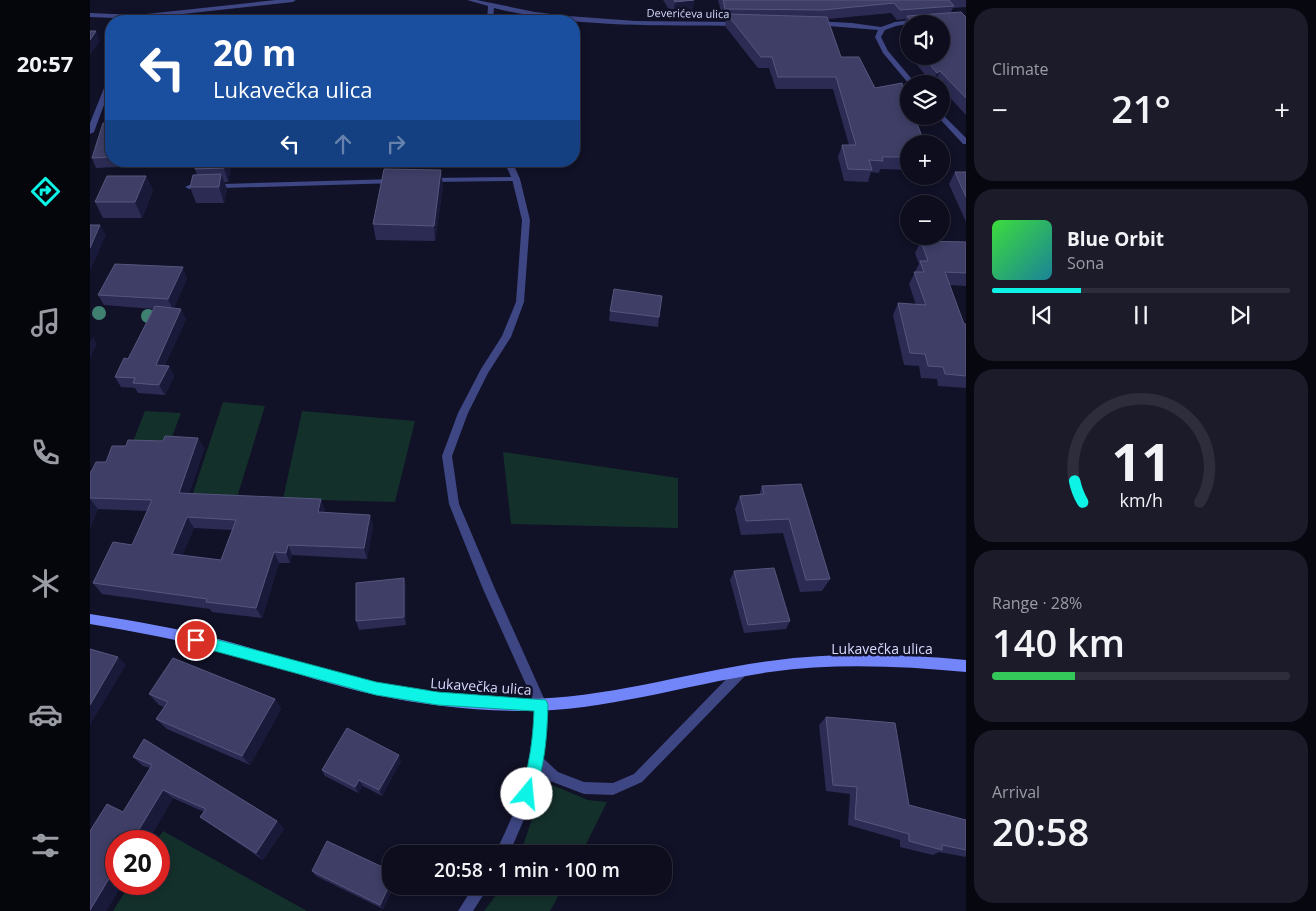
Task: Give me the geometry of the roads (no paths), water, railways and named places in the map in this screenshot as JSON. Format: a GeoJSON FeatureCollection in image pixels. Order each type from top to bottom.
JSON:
{"type":"FeatureCollection","features":[{"type":"Feature","properties":{"kind":"street"},"geometry":{"type":"LineString","coordinates":[[169,15],[293,0]]}},
{"type":"Feature","properties":{"kind":"street","name":"Deverićeva ulica"},"geometry":{"type":"LineString","coordinates":[[470,0],[491,6],[550,15]]}},
{"type":"Feature","properties":{"kind":"street"},"geometry":{"type":"LineString","coordinates":[[490,15],[491,6]]}},
{"type":"Feature","properties":{"kind":"street"},"geometry":{"type":"LineString","coordinates":[[90,15],[105,16]]}},
{"type":"Feature","properties":{"kind":"street","name":"Deverićeva ulica"},"geometry":{"type":"LineString","coordinates":[[580,19],[743,24]]}},
{"type":"Feature","properties":{"kind":"street"},"geometry":{"type":"LineString","coordinates":[[809,23],[852,25],[882,29],[900,23]]}},
{"type":"Feature","properties":{"kind":"street"},"geometry":{"type":"LineString","coordinates":[[882,29],[878,36],[881,46],[905,75]]}},
{"type":"Feature","properties":{"kind":"street"},"geometry":{"type":"LineString","coordinates":[[90,132],[105,93]]}},
{"type":"Feature","properties":{"kind":"street"},"geometry":{"type":"LineString","coordinates":[[950,125],[966,142]]}},
{"type":"Feature","properties":{"kind":"street"},"geometry":{"type":"LineString","coordinates":[[506,845],[533,778],[540,737],[541,705],[489,589],[454,504],[447,456],[463,413],[484,371],[506,337],[520,302],[526,220],[516,179],[511,167]]}},
{"type":"Feature","properties":{"kind":"street"},"geometry":{"type":"LineString","coordinates":[[421,180],[516,179]]}},
{"type":"Feature","properties":{"kind":"street"},"geometry":{"type":"LineString","coordinates":[[189,187],[402,181]]}},
{"type":"Feature","properties":{"kind":"street","name":"Lukavečka ulica"},"geometry":{"type":"LineString","coordinates":[[90,619],[178,635],[376,689],[438,699],[541,705],[633,693],[801,663],[933,663],[966,666]]}},
{"type":"Feature","properties":{"kind":"street"},"geometry":{"type":"LineString","coordinates":[[536,760],[554,777],[584,788],[613,789],[622,786],[638,778],[740,673]]}},
{"type":"Feature","properties":{"kind":"street"},"geometry":{"type":"LineString","coordinates":[[465,911],[476,895]]}}]}
